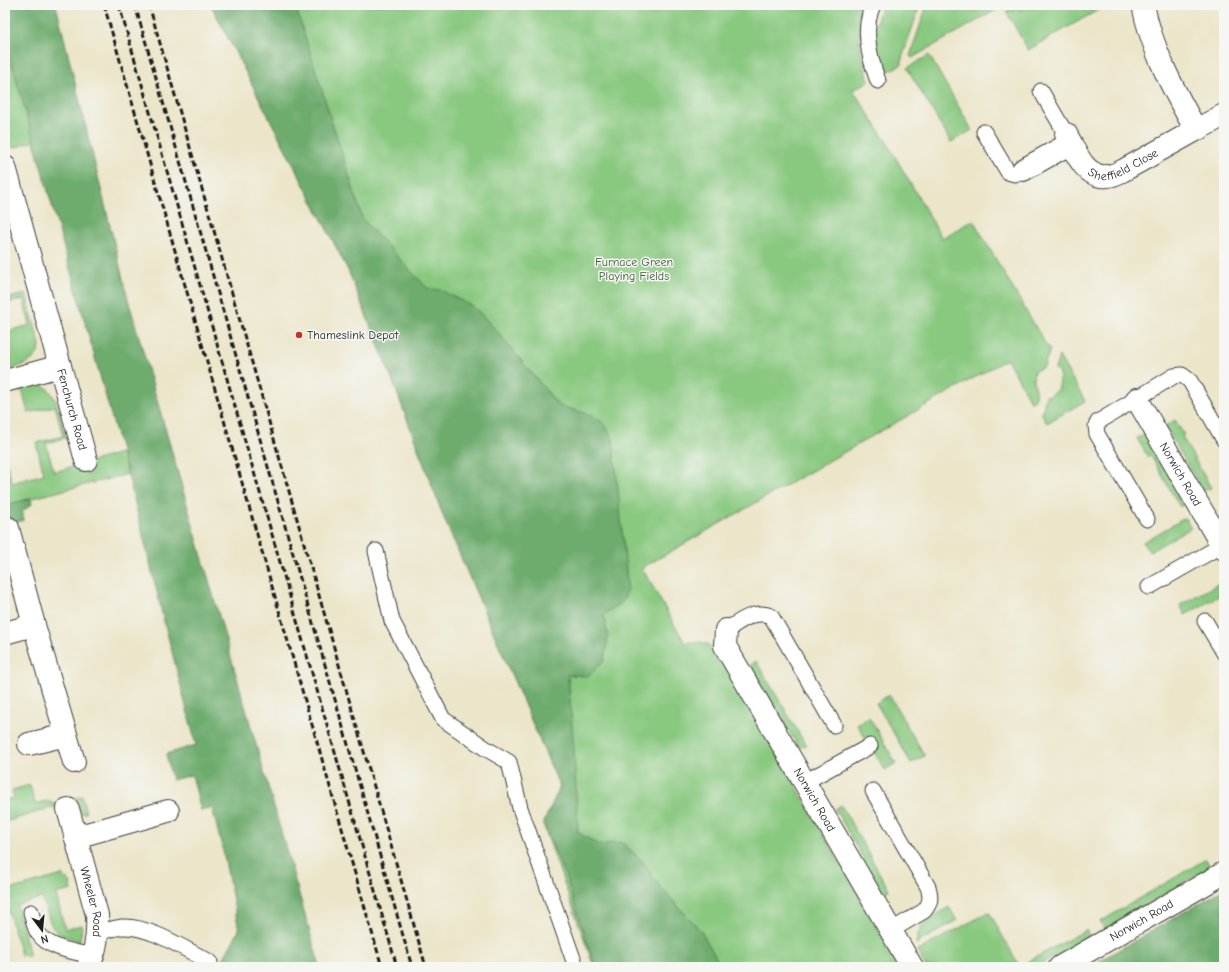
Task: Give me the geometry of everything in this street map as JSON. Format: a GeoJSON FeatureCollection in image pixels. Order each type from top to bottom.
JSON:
{"type":"FeatureCollection","features":[{"type":"Feature","properties":{"kind":"street"},"geometry":{"type":"LineString","coordinates":[[1142,5],[1153,40],[1174,90],[1196,130]]}},
{"type":"Feature","properties":{"kind":"street","name":"Sheffield Close"},"geometry":{"type":"LineString","coordinates":[[1068,139],[1087,169],[1095,174],[1105,177],[1114,175],[1124,170],[1224,115]]}},
{"type":"Feature","properties":{"kind":"street"},"geometry":{"type":"LineString","coordinates":[[1023,170],[1068,139]]}},
{"type":"Feature","properties":{"kind":"street"},"geometry":{"type":"LineString","coordinates":[[5,167],[60,366]]}},
{"type":"Feature","properties":{"kind":"street","name":"Fenchurch Road"},"geometry":{"type":"LineString","coordinates":[[5,381],[60,366],[86,460]]}},
{"type":"Feature","properties":{"kind":"street","name":"Norwich Road"},"geometry":{"type":"LineString","coordinates":[[1137,399],[1223,546]]}},
{"type":"Feature","properties":{"kind":"street"},"geometry":{"type":"LineString","coordinates":[[8,528],[34,625],[74,762]]}},
{"type":"Feature","properties":{"kind":"street"},"geometry":{"type":"LineString","coordinates":[[5,633],[34,625]]}},
{"type":"Feature","properties":{"kind":"street","name":"Norwich Road"},"geometry":{"type":"LineString","coordinates":[[726,630],[725,646],[912,967]]}},
{"type":"Feature","properties":{"kind":"street"},"geometry":{"type":"LineString","coordinates":[[29,744],[66,734]]}},
{"type":"Feature","properties":{"kind":"street","name":"Wheeler Road"},"geometry":{"type":"LineString","coordinates":[[68,809],[97,915],[98,932],[90,961]]}},
{"type":"Feature","properties":{"kind":"street"},"geometry":{"type":"LineString","coordinates":[[76,837],[168,811]]}},
{"type":"Feature","properties":{"kind":"street","name":"Norwich Road"},"geometry":{"type":"LineString","coordinates":[[1060,967],[1224,873]]}},
{"type":"Feature","properties":{"kind":"lane"},"geometry":{"type":"LineString","coordinates":[[873,5],[867,26],[867,40],[878,81]]}},
{"type":"Feature","properties":{"kind":"lane"},"geometry":{"type":"LineString","coordinates":[[1041,91],[1068,139]]}},
{"type":"Feature","properties":{"kind":"lane"},"geometry":{"type":"LineString","coordinates":[[984,132],[1008,172],[1015,174],[1023,170]]}},
{"type":"Feature","properties":{"kind":"lane"},"geometry":{"type":"LineString","coordinates":[[1147,519],[1096,430],[1098,422],[1174,376],[1182,375],[1190,381],[1224,440]]}},
{"type":"Feature","properties":{"kind":"lane"},"geometry":{"type":"LineString","coordinates":[[1149,587],[1223,546]]}},
{"type":"Feature","properties":{"kind":"lane"},"geometry":{"type":"LineString","coordinates":[[376,551],[392,621],[444,719],[485,748],[509,762],[520,808],[576,967]]}},
{"type":"Feature","properties":{"kind":"lane"},"geometry":{"type":"LineString","coordinates":[[726,630],[754,614],[764,613],[771,616],[834,724]]}},
{"type":"Feature","properties":{"kind":"lane"},"geometry":{"type":"LineString","coordinates":[[1205,621],[1224,653]]}},
{"type":"Feature","properties":{"kind":"lane"},"geometry":{"type":"LineString","coordinates":[[805,782],[870,746]]}},
{"type":"Feature","properties":{"kind":"lane"},"geometry":{"type":"LineString","coordinates":[[873,791],[928,887],[930,894],[928,906],[924,910],[890,931]]}},
{"type":"Feature","properties":{"kind":"lane"},"geometry":{"type":"LineString","coordinates":[[31,912],[38,934],[56,947],[90,961]]}},
{"type":"Feature","properties":{"kind":"lane"},"geometry":{"type":"LineString","coordinates":[[98,932],[122,927],[138,928],[154,933],[210,962]]}},
{"type":"Feature","properties":{"kind":"green space"},"geometry":{"type":"Polygon","coordinates":[[[5,5],[56,5],[128,299],[320,967],[219,967],[239,930],[223,851],[212,808],[201,811],[192,775],[172,780],[166,754],[196,745],[128,475],[5,39],[5,5]]]}},
{"type":"Feature","properties":{"kind":"green space","name":"Furnace Green Playing Fields"},"geometry":{"type":"Polygon","coordinates":[[[211,5],[864,5],[861,14],[859,33],[864,63],[869,81],[853,90],[886,141],[942,238],[973,220],[1046,345],[1050,349],[1044,367],[1034,371],[1033,381],[1036,388],[1035,399],[1031,402],[1007,359],[642,568],[685,643],[700,642],[708,644],[720,654],[900,967],[594,967],[543,824],[560,787],[444,518],[392,379],[348,270],[211,5]]]}},
{"type":"Feature","properties":{"kind":"green space"},"geometry":{"type":"Polygon","coordinates":[[[211,5],[295,5],[363,220],[427,288],[440,290],[474,307],[496,330],[559,406],[589,414],[605,424],[613,439],[628,590],[622,602],[604,614],[608,637],[604,661],[588,676],[568,675],[574,749],[578,832],[599,845],[621,842],[642,860],[659,886],[701,931],[719,963],[723,967],[595,967],[565,875],[543,824],[560,787],[444,518],[392,379],[348,270],[211,5]]]}},
{"type":"Feature","properties":{"kind":"green space"},"geometry":{"type":"Polygon","coordinates":[[[882,5],[920,5],[902,58],[902,64],[885,73],[878,55],[876,39],[877,23],[882,5]]]}},
{"type":"Feature","properties":{"kind":"green space"},"geometry":{"type":"Polygon","coordinates":[[[927,5],[1000,5],[996,10],[912,58],[910,56],[927,5]]]}},
{"type":"Feature","properties":{"kind":"green space"},"geometry":{"type":"Polygon","coordinates":[[[1051,5],[1107,5],[1028,50],[1006,11],[1051,5]]]}},
{"type":"Feature","properties":{"kind":"green space"},"geometry":{"type":"Polygon","coordinates":[[[5,39],[35,141],[13,148],[5,143],[5,39]]]}},
{"type":"Feature","properties":{"kind":"green space"},"geometry":{"type":"Polygon","coordinates":[[[929,55],[972,130],[951,142],[907,68],[929,55]]]}},
{"type":"Feature","properties":{"kind":"green space"},"geometry":{"type":"Polygon","coordinates":[[[5,289],[8,298],[26,294],[40,345],[39,351],[32,360],[5,371],[5,358],[10,357],[5,332],[30,325],[23,299],[5,304],[5,289]]]}},
{"type":"Feature","properties":{"kind":"green space"},"geometry":{"type":"Polygon","coordinates":[[[1059,356],[1085,401],[1047,423],[1042,414],[1046,395],[1049,396],[1058,390],[1060,376],[1055,369],[1059,356]]]}},
{"type":"Feature","properties":{"kind":"green space"},"geometry":{"type":"Polygon","coordinates":[[[27,384],[45,387],[53,396],[59,410],[66,438],[46,443],[54,472],[121,453],[128,474],[5,505],[5,456],[12,483],[44,474],[36,443],[63,436],[55,406],[28,413],[22,390],[5,394],[5,390],[27,384]]]}},
{"type":"Feature","properties":{"kind":"green space"},"geometry":{"type":"Polygon","coordinates":[[[1175,420],[1184,435],[1182,437],[1211,488],[1203,491],[1165,426],[1175,420]]]}},
{"type":"Feature","properties":{"kind":"green space"},"geometry":{"type":"Polygon","coordinates":[[[1146,434],[1187,502],[1180,507],[1151,456],[1148,457],[1137,438],[1146,434]]]}},
{"type":"Feature","properties":{"kind":"green space"},"geometry":{"type":"Polygon","coordinates":[[[31,499],[32,504],[22,512],[24,520],[5,525],[5,505],[31,499]]]}},
{"type":"Feature","properties":{"kind":"green space"},"geometry":{"type":"Polygon","coordinates":[[[1185,518],[1191,528],[1149,552],[1143,542],[1185,518]]]}},
{"type":"Feature","properties":{"kind":"green space"},"geometry":{"type":"Polygon","coordinates":[[[1221,582],[1224,587],[1224,593],[1185,615],[1180,605],[1221,582]]]}},
{"type":"Feature","properties":{"kind":"green space"},"geometry":{"type":"Polygon","coordinates":[[[756,661],[806,745],[799,748],[750,665],[756,661]]]}},
{"type":"Feature","properties":{"kind":"green space"},"geometry":{"type":"Polygon","coordinates":[[[889,695],[925,756],[911,763],[876,703],[889,695]]]}},
{"type":"Feature","properties":{"kind":"green space"},"geometry":{"type":"Polygon","coordinates":[[[869,717],[896,763],[885,770],[857,724],[869,717]]]}},
{"type":"Feature","properties":{"kind":"green space"},"geometry":{"type":"Polygon","coordinates":[[[30,785],[35,804],[50,800],[51,804],[82,796],[86,813],[81,813],[78,804],[58,810],[54,807],[5,822],[5,800],[14,798],[12,790],[30,785]]]}},
{"type":"Feature","properties":{"kind":"green space"},"geometry":{"type":"Polygon","coordinates":[[[841,805],[889,890],[883,893],[835,809],[841,805]]]}},
{"type":"Feature","properties":{"kind":"green space"},"geometry":{"type":"Polygon","coordinates":[[[1206,859],[1210,867],[1105,929],[1100,922],[1206,859]]]}},
{"type":"Feature","properties":{"kind":"green space"},"geometry":{"type":"Polygon","coordinates":[[[63,875],[70,882],[72,890],[56,894],[65,929],[82,925],[80,941],[61,934],[52,927],[42,898],[17,905],[30,956],[21,955],[5,899],[5,891],[63,875]]]}},
{"type":"Feature","properties":{"kind":"green space"},"geometry":{"type":"Polygon","coordinates":[[[1224,889],[1224,958],[1210,967],[1089,967],[1224,889]]]}},
{"type":"Feature","properties":{"kind":"green space"},"geometry":{"type":"Polygon","coordinates":[[[949,907],[957,920],[916,944],[923,925],[931,917],[949,907]]]}},
{"type":"Feature","properties":{"kind":"green space"},"geometry":{"type":"Polygon","coordinates":[[[989,912],[1020,967],[926,967],[917,951],[989,912]]]}},
{"type":"Feature","properties":{"kind":"green space"},"geometry":{"type":"Polygon","coordinates":[[[1086,930],[1090,937],[1036,967],[1030,967],[1027,962],[1086,930]]]}},
{"type":"Feature","properties":{"kind":"railway"},"geometry":{"type":"LineString","coordinates":[[104,5],[382,967]]}},
{"type":"Feature","properties":{"kind":"railway"},"geometry":{"type":"LineString","coordinates":[[119,5],[397,967]]}},
{"type":"Feature","properties":{"kind":"railway"},"geometry":{"type":"LineString","coordinates":[[135,5],[412,967]]}},
{"type":"Feature","properties":{"kind":"railway"},"geometry":{"type":"LineString","coordinates":[[149,5],[426,967]]}},
{"type":"Feature","properties":{"kind":"place","name":"Thameslink Depot"},"geometry":{"type":"Point","coordinates":[299,335]}}]}
